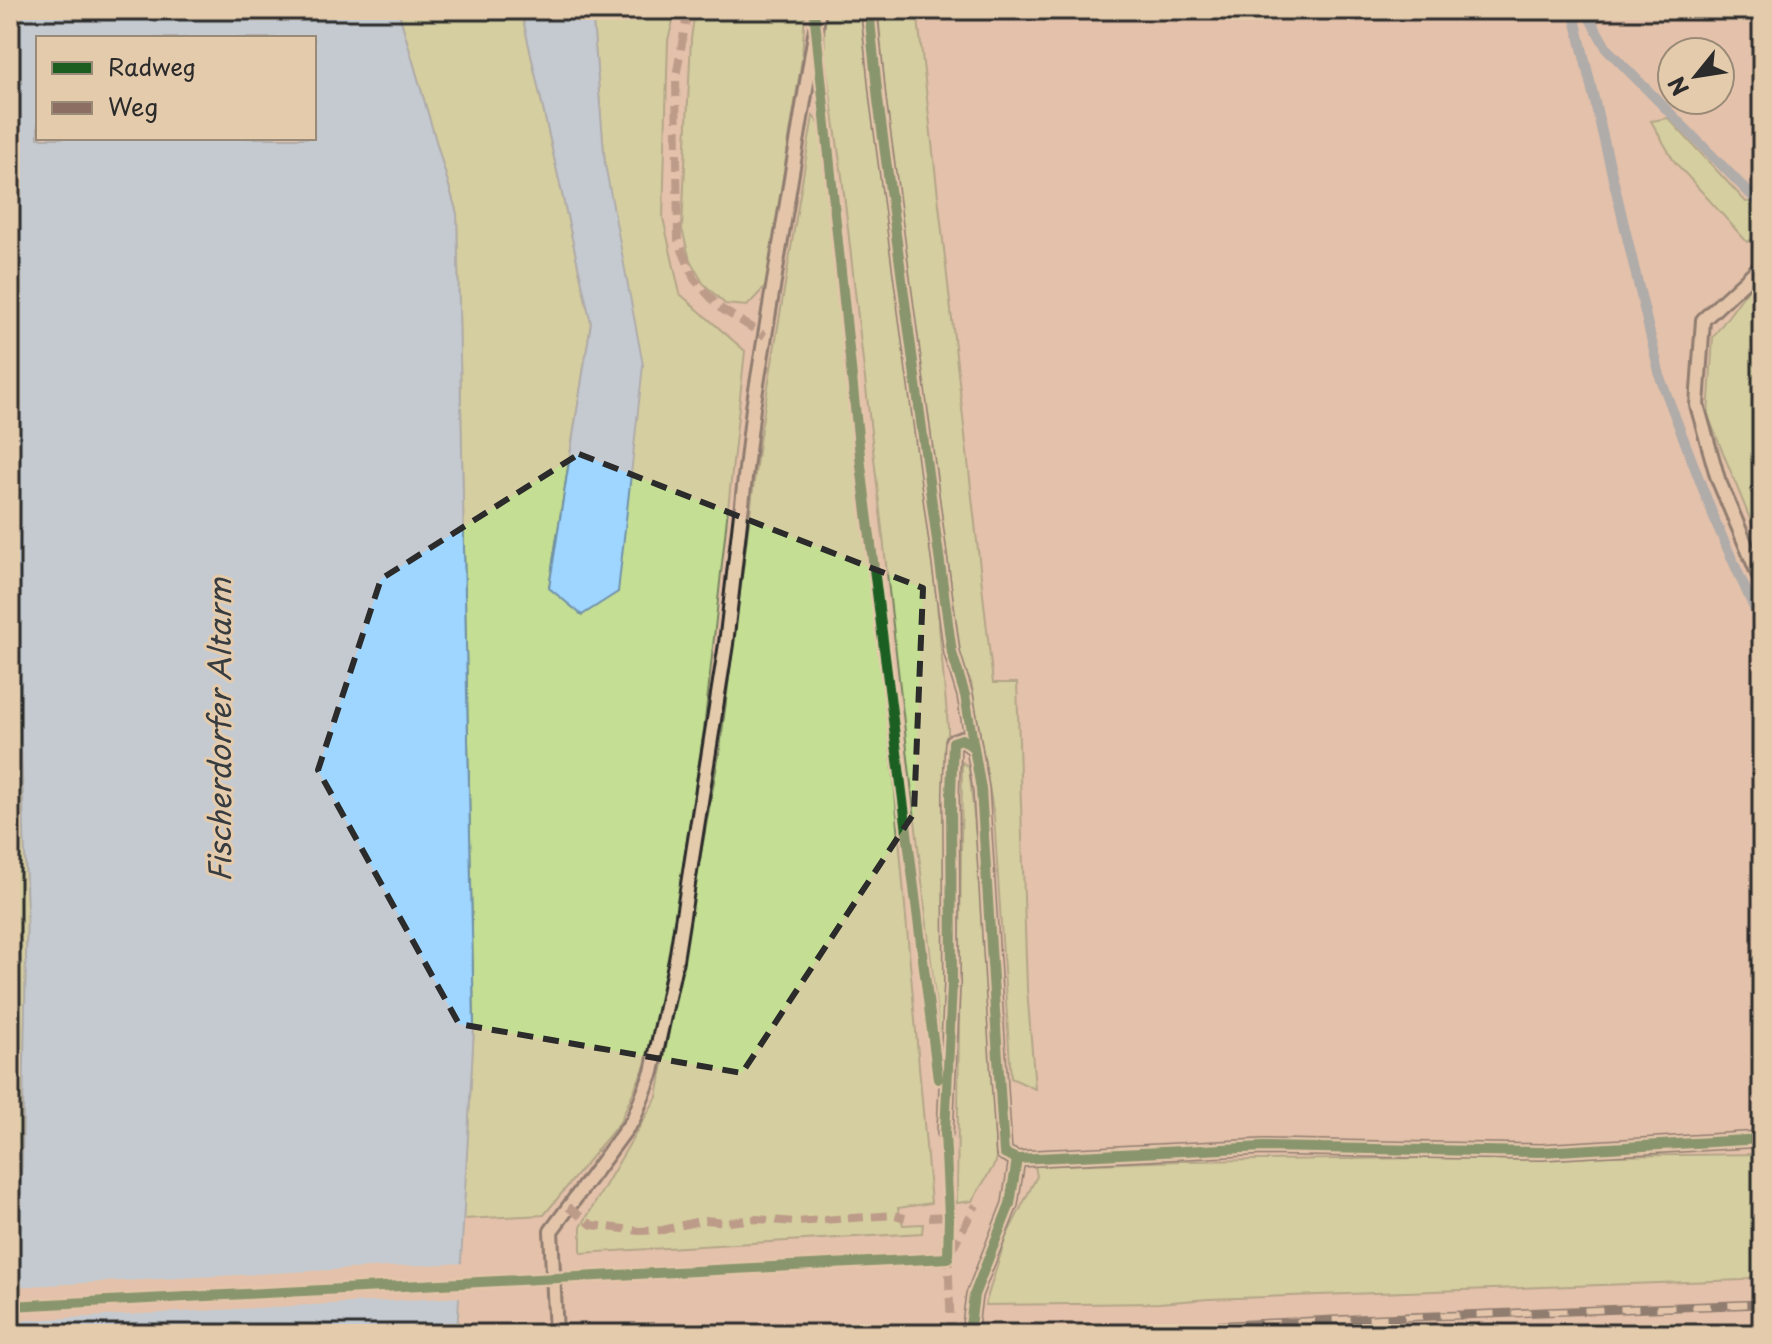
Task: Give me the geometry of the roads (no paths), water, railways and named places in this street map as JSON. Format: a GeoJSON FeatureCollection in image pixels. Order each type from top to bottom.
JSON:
{"type":"FeatureCollection","features":[{"type":"Feature","properties":{"kind":"lane"},"geometry":{"type":"LineString","coordinates":[[556,1334],[551,1231],[633,1120],[652,1072],[676,960],[726,644],[753,408],[819,10]]}},
{"type":"Feature","properties":{"kind":"lane"},"geometry":{"type":"LineString","coordinates":[[869,10],[878,100],[952,653],[965,695],[981,789],[1004,1153],[1017,1159],[1264,1147],[1541,1152],[1762,1139]]}},
{"type":"Feature","properties":{"kind":"lane"},"geometry":{"type":"LineString","coordinates":[[1762,265],[1703,320],[1697,405],[1718,479],[1762,583]]}},
{"type":"Feature","properties":{"kind":"lane"},"geometry":{"type":"LineString","coordinates":[[945,1133],[952,984],[953,742],[962,739],[974,748]]}},
{"type":"Feature","properties":{"kind":"lane"},"geometry":{"type":"LineString","coordinates":[[969,1334],[974,1295],[1010,1204],[1017,1159]]}},
{"type":"Feature","properties":{"kind":"water","name":"Fischerdorfer Altarm"},"geometry":{"type":"Polygon","coordinates":[[[10,10],[398,10],[457,214],[474,1027],[457,1334],[10,1334],[10,1292],[22,1164],[27,908],[10,455],[10,360],[19,335],[10,307],[10,10]]]}},
{"type":"Feature","properties":{"kind":"water"},"geometry":{"type":"Polygon","coordinates":[[[521,10],[592,10],[605,164],[643,365],[618,592],[582,615],[549,588],[591,323],[521,10]]]}},
{"type":"Feature","properties":{"kind":"waterway"},"geometry":{"type":"LineString","coordinates":[[1573,10],[1661,380],[1716,523],[1762,626]]}},
{"type":"Feature","properties":{"kind":"waterway"},"geometry":{"type":"LineString","coordinates":[[1585,10],[1607,49],[1762,206]]}},
{"type":"Feature","properties":{"kind":"railway"},"geometry":{"type":"LineString","coordinates":[[1045,1334],[1762,1304]]}}]}
